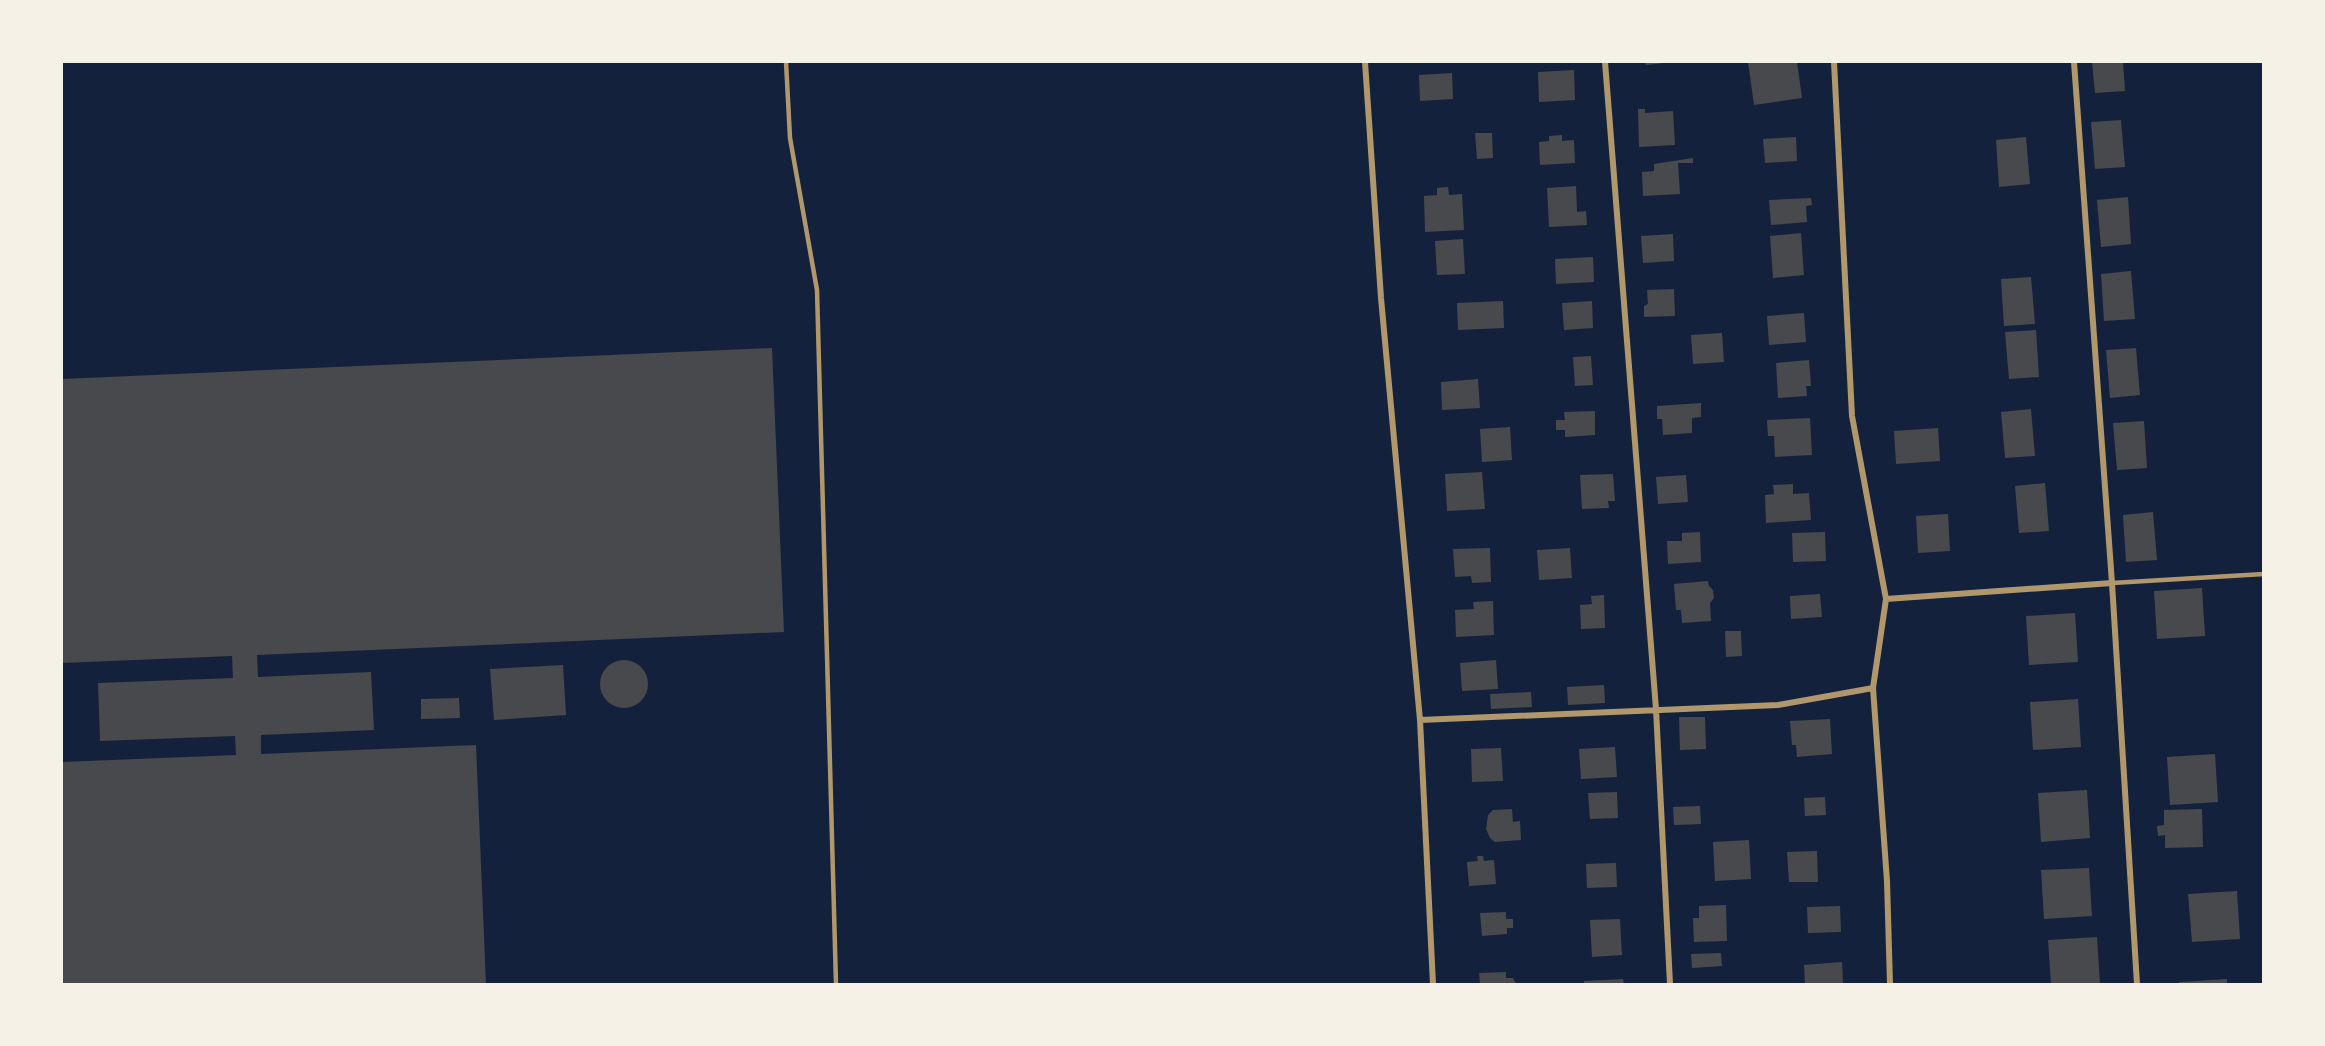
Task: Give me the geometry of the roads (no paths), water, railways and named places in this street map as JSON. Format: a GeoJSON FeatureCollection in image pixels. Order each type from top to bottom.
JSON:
{"type":"FeatureCollection","features":[{"type":"Feature","properties":{"kind":"street"},"geometry":{"type":"LineString","coordinates":[[1365,62],[1381,298],[1420,720],[1433,984]]}},
{"type":"Feature","properties":{"kind":"street"},"geometry":{"type":"LineString","coordinates":[[1605,62],[1656,709],[1670,984]]}},
{"type":"Feature","properties":{"kind":"street"},"geometry":{"type":"LineString","coordinates":[[1834,62],[1852,416],[1886,599],[1873,687],[1887,881],[1890,984]]}},
{"type":"Feature","properties":{"kind":"street"},"geometry":{"type":"LineString","coordinates":[[2074,62],[2112,583],[2137,984]]}},
{"type":"Feature","properties":{"kind":"street"},"geometry":{"type":"LineString","coordinates":[[1886,599],[2112,583]]}},
{"type":"Feature","properties":{"kind":"street"},"geometry":{"type":"LineString","coordinates":[[1420,720],[1778,705],[1873,687]]}},
{"type":"Feature","properties":{"kind":"lane"},"geometry":{"type":"LineString","coordinates":[[786,62],[790,138],[817,290],[836,984]]}},
{"type":"Feature","properties":{"kind":"lane"},"geometry":{"type":"LineString","coordinates":[[2112,583],[2264,574]]}}]}
